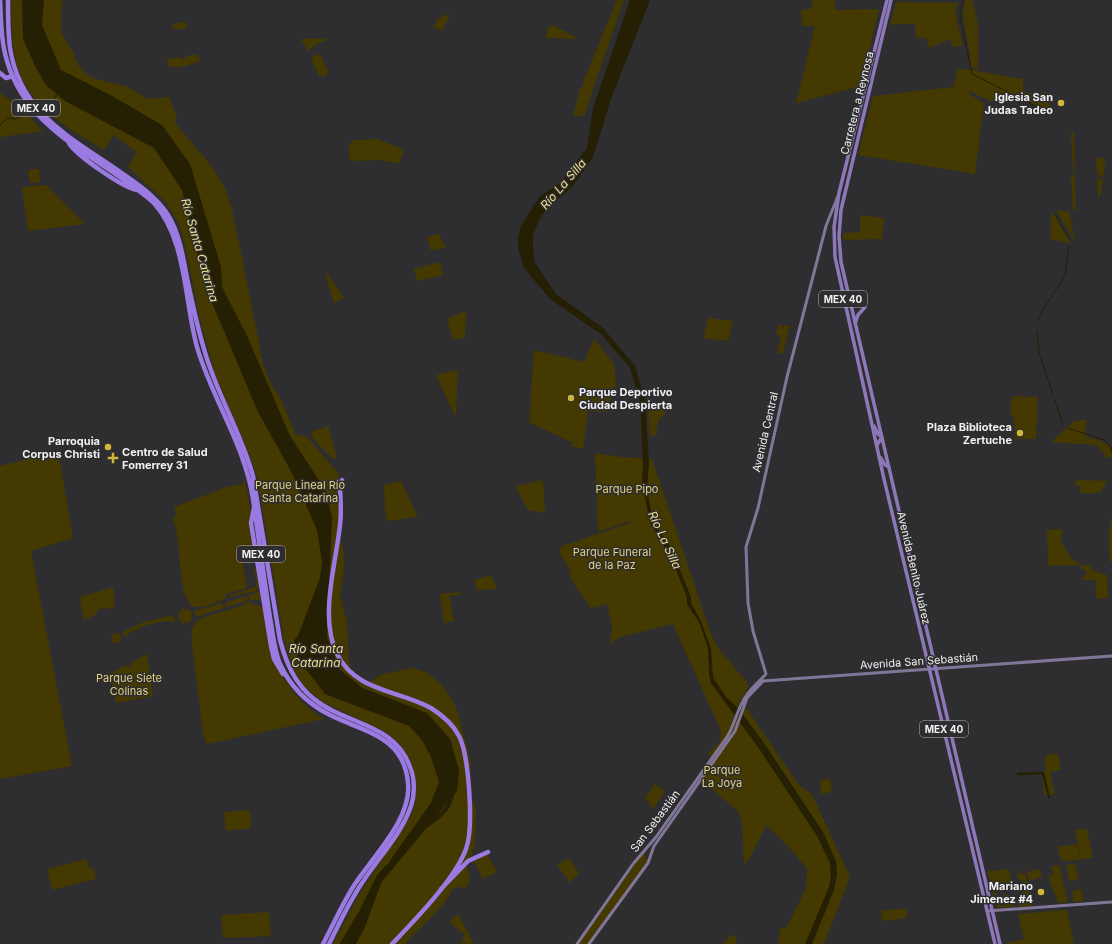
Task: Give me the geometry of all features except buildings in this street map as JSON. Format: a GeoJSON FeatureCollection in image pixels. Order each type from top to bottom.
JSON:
{"type":"FeatureCollection","features":[{"type":"Feature","properties":{"kind":"highway","name":"MEX 40"},"geometry":{"type":"LineString","coordinates":[[0,0],[4,48],[15,82],[24,100],[53,131],[139,190],[158,208],[173,233],[198,348],[214,394],[240,450],[248,475],[275,646],[280,664],[290,681],[305,698],[323,711],[374,733],[387,742],[402,760],[408,782],[408,798],[399,821],[353,887],[323,944]]}},
{"type":"Feature","properties":{"kind":"highway"},"geometry":{"type":"LineString","coordinates":[[1,75],[8,78],[16,72],[17,68],[13,47],[11,8],[8,0]]}},
{"type":"Feature","properties":{"kind":"highway","name":"MEX 40"},"geometry":{"type":"LineString","coordinates":[[8,0],[9,39],[12,58],[21,83],[33,103],[52,124],[126,176],[155,199],[167,213],[176,232],[204,350],[216,385],[246,453],[253,476],[280,640],[291,671],[304,690],[315,700],[329,709],[378,730],[389,737],[401,748],[411,768],[414,788],[410,810],[396,835],[356,893],[329,944]]}},
{"type":"Feature","properties":{"kind":"highway"},"geometry":{"type":"LineString","coordinates":[[342,480],[340,483],[340,525],[331,594],[332,637],[336,652],[347,669],[359,680],[431,708],[444,718],[456,732],[463,746],[466,761],[469,838],[460,861],[437,893],[392,944]]}},
{"type":"Feature","properties":{"kind":"highway"},"geometry":{"type":"LineString","coordinates":[[437,893],[446,886],[468,861],[488,852]]}},
{"type":"Feature","properties":{"kind":"main road","name":"Carretera a Reynosa"},"geometry":{"type":"LineString","coordinates":[[839,193],[887,0]]}},
{"type":"Feature","properties":{"kind":"main road","name":"Carretera a Reynosa"},"geometry":{"type":"LineString","coordinates":[[841,210],[891,0]]}},
{"type":"Feature","properties":{"kind":"main road"},"geometry":{"type":"LineString","coordinates":[[864,92],[865,106]]}},
{"type":"Feature","properties":{"kind":"main road","name":"Avenida Benito Juárez"},"geometry":{"type":"LineString","coordinates":[[839,193],[834,237],[835,257],[839,282],[995,944]]}},
{"type":"Feature","properties":{"kind":"main road","name":"Avenida Central"},"geometry":{"type":"LineString","coordinates":[[742,706],[747,693],[765,675],[748,609],[746,547],[758,508],[787,377],[826,226],[839,193]]}},
{"type":"Feature","properties":{"kind":"main road","name":"Avenida Benito Juárez"},"geometry":{"type":"LineString","coordinates":[[841,210],[839,246],[846,292],[882,437],[1000,944]]}},
{"type":"Feature","properties":{"kind":"main road"},"geometry":{"type":"LineString","coordinates":[[839,282],[849,305],[851,333]]}},
{"type":"Feature","properties":{"kind":"main road"},"geometry":{"type":"LineString","coordinates":[[846,292],[852,296],[864,298]]}},
{"type":"Feature","properties":{"kind":"main road"},"geometry":{"type":"LineString","coordinates":[[854,325],[858,314],[865,307]]}},
{"type":"Feature","properties":{"kind":"main road"},"geometry":{"type":"LineString","coordinates":[[872,419],[877,432],[882,437],[877,446]]}},
{"type":"Feature","properties":{"kind":"main road"},"geometry":{"type":"LineString","coordinates":[[878,452],[884,464],[889,467]]}},
{"type":"Feature","properties":{"kind":"main road"},"geometry":{"type":"LineString","coordinates":[[897,531],[902,534],[909,556]]}},
{"type":"Feature","properties":{"kind":"main road"},"geometry":{"type":"LineString","coordinates":[[913,600],[920,620],[924,620]]}},
{"type":"Feature","properties":{"kind":"main road"},"geometry":{"type":"LineString","coordinates":[[919,625],[922,625],[927,633]]}},
{"type":"Feature","properties":{"kind":"main road","name":"Avenida San Sebastián"},"geometry":{"type":"LineString","coordinates":[[742,706],[755,688],[768,679],[929,669],[935,670],[1111,657]]}},
{"type":"Feature","properties":{"kind":"main road"},"geometry":{"type":"LineString","coordinates":[[937,699],[940,708],[944,708]]}},
{"type":"Feature","properties":{"kind":"main road","name":"San Sebastián"},"geometry":{"type":"LineString","coordinates":[[589,944],[646,867],[654,846],[735,728],[742,706]]}},
{"type":"Feature","properties":{"kind":"main road"},"geometry":{"type":"LineString","coordinates":[[945,732],[948,732],[948,724]]}},
{"type":"Feature","properties":{"kind":"main road","name":"San Sebastián"},"geometry":{"type":"LineString","coordinates":[[576,944],[633,864],[653,842],[735,728]]}},
{"type":"Feature","properties":{"kind":"main road"},"geometry":{"type":"LineString","coordinates":[[971,844],[978,850]]}},
{"type":"Feature","properties":{"kind":"main road"},"geometry":{"type":"LineString","coordinates":[[987,911],[1112,902]]}},
{"type":"Feature","properties":{"kind":"green space","name":"Parque Lineal Río Santa Catarina"},"geometry":{"type":"Polygon","coordinates":[[[11,0],[63,0],[61,13],[62,34],[73,51],[78,65],[87,74],[93,78],[128,87],[148,99],[169,97],[177,117],[175,123],[211,165],[225,188],[234,215],[232,213],[263,364],[270,382],[283,403],[295,434],[307,437],[338,473],[340,482],[340,537],[344,554],[344,568],[340,595],[347,622],[349,661],[352,673],[368,683],[380,675],[412,668],[426,672],[440,683],[452,699],[457,710],[471,764],[466,789],[467,796],[474,803],[476,809],[475,845],[467,866],[470,881],[466,887],[455,888],[451,891],[444,904],[438,911],[405,944],[333,944],[358,896],[412,814],[415,805],[417,783],[411,761],[400,744],[386,732],[322,702],[304,686],[293,669],[284,640],[257,476],[244,441],[215,375],[199,316],[185,245],[179,224],[165,201],[128,167],[136,152],[114,135],[104,150],[60,122],[35,99],[18,70],[12,33],[11,0]]]}},
{"type":"Feature","properties":{"kind":"green space"},"geometry":{"type":"Polygon","coordinates":[[[617,0],[624,0],[584,116],[573,116],[580,89],[584,84],[583,82],[617,0]]]}},
{"type":"Feature","properties":{"kind":"green space"},"geometry":{"type":"Polygon","coordinates":[[[812,0],[835,0],[835,10],[879,9],[861,86],[796,103],[815,26],[802,26],[801,10],[811,9],[812,0]]]}},
{"type":"Feature","properties":{"kind":"green space"},"geometry":{"type":"Polygon","coordinates":[[[965,0],[972,0],[978,23],[978,69],[972,68],[963,15],[965,0]]]}},
{"type":"Feature","properties":{"kind":"green space"},"geometry":{"type":"Polygon","coordinates":[[[896,2],[958,3],[955,13],[963,46],[953,47],[950,39],[929,48],[926,38],[916,38],[915,23],[890,25],[896,2]]]}},
{"type":"Feature","properties":{"kind":"green space"},"geometry":{"type":"Polygon","coordinates":[[[448,14],[450,15],[442,31],[433,27],[438,19],[448,14]]]}},
{"type":"Feature","properties":{"kind":"green space"},"geometry":{"type":"Polygon","coordinates":[[[185,22],[187,25],[185,29],[172,29],[173,24],[185,22]]]}},
{"type":"Feature","properties":{"kind":"green space"},"geometry":{"type":"Polygon","coordinates":[[[552,25],[576,37],[576,39],[547,38],[546,35],[549,26],[552,25]]]}},
{"type":"Feature","properties":{"kind":"green space"},"geometry":{"type":"Polygon","coordinates":[[[326,38],[326,41],[318,43],[308,51],[301,39],[326,38]]]}},
{"type":"Feature","properties":{"kind":"green space"},"geometry":{"type":"Polygon","coordinates":[[[196,54],[201,61],[182,67],[170,67],[166,60],[177,57],[183,60],[187,56],[196,54]]]}},
{"type":"Feature","properties":{"kind":"green space"},"geometry":{"type":"Polygon","coordinates":[[[317,54],[321,56],[328,71],[326,76],[319,76],[311,59],[317,54]]]}},
{"type":"Feature","properties":{"kind":"green space"},"geometry":{"type":"Polygon","coordinates":[[[957,69],[974,70],[1023,79],[1023,90],[1026,93],[1050,93],[1050,117],[1041,109],[1016,96],[1009,102],[997,102],[970,91],[969,94],[984,103],[975,174],[858,155],[873,96],[954,87],[957,69]]]}},
{"type":"Feature","properties":{"kind":"green space"},"geometry":{"type":"Polygon","coordinates":[[[0,93],[18,105],[43,131],[1,137],[0,140],[0,93]]]}},
{"type":"Feature","properties":{"kind":"green space"},"geometry":{"type":"Polygon","coordinates":[[[1071,132],[1074,132],[1075,172],[1073,172],[1071,132]]]}},
{"type":"Feature","properties":{"kind":"green space"},"geometry":{"type":"Polygon","coordinates":[[[378,139],[404,150],[399,164],[381,160],[350,161],[349,144],[354,140],[378,139]]]}},
{"type":"Feature","properties":{"kind":"green space"},"geometry":{"type":"Polygon","coordinates":[[[1096,157],[1105,159],[1104,175],[1102,177],[1097,174],[1096,157]]]}},
{"type":"Feature","properties":{"kind":"green space"},"geometry":{"type":"Polygon","coordinates":[[[39,169],[40,182],[30,183],[28,170],[39,169]]]}},
{"type":"Feature","properties":{"kind":"green space"},"geometry":{"type":"Polygon","coordinates":[[[1071,175],[1075,175],[1076,210],[1073,210],[1071,175]]]}},
{"type":"Feature","properties":{"kind":"green space"},"geometry":{"type":"Polygon","coordinates":[[[1097,178],[1103,180],[1100,197],[1098,197],[1097,178]]]}},
{"type":"Feature","properties":{"kind":"green space"},"geometry":{"type":"Polygon","coordinates":[[[46,185],[85,224],[28,231],[22,187],[46,185]]]}},
{"type":"Feature","properties":{"kind":"green space"},"geometry":{"type":"Polygon","coordinates":[[[1053,210],[1069,212],[1075,241],[1057,212],[1053,210]]]}},
{"type":"Feature","properties":{"kind":"green space"},"geometry":{"type":"Polygon","coordinates":[[[1053,213],[1071,243],[1050,239],[1051,216],[1053,213]]]}},
{"type":"Feature","properties":{"kind":"green space"},"geometry":{"type":"Polygon","coordinates":[[[860,215],[884,218],[882,239],[843,240],[843,233],[860,232],[860,215]]]}},
{"type":"Feature","properties":{"kind":"green space"},"geometry":{"type":"Polygon","coordinates":[[[439,234],[444,244],[447,245],[446,247],[431,251],[427,237],[439,234]]]}},
{"type":"Feature","properties":{"kind":"green space"},"geometry":{"type":"Polygon","coordinates":[[[440,262],[443,275],[417,281],[414,269],[440,262]]]}},
{"type":"Feature","properties":{"kind":"green space"},"geometry":{"type":"Polygon","coordinates":[[[325,274],[327,274],[345,298],[334,303],[325,274]]]}},
{"type":"Feature","properties":{"kind":"green space"},"geometry":{"type":"Polygon","coordinates":[[[465,311],[465,338],[453,340],[447,319],[465,311]]]}},
{"type":"Feature","properties":{"kind":"green space"},"geometry":{"type":"Polygon","coordinates":[[[708,318],[733,321],[728,341],[704,338],[708,318]]]}},
{"type":"Feature","properties":{"kind":"green space"},"geometry":{"type":"Polygon","coordinates":[[[778,325],[783,325],[782,331],[784,325],[790,326],[783,353],[777,353],[781,336],[776,334],[778,325]]]}},
{"type":"Feature","properties":{"kind":"green space","name":"Parque Deportivo Ciudad Despierta"},"geometry":{"type":"Polygon","coordinates":[[[594,339],[614,364],[616,385],[606,412],[588,411],[583,449],[571,446],[573,443],[529,422],[534,350],[584,362],[594,339]]]}},
{"type":"Feature","properties":{"kind":"green space"},"geometry":{"type":"Polygon","coordinates":[[[458,370],[456,414],[455,416],[436,375],[458,370]]]}},
{"type":"Feature","properties":{"kind":"green space"},"geometry":{"type":"Polygon","coordinates":[[[1012,396],[1038,397],[1036,439],[1015,439],[1014,417],[1010,416],[1012,396]]]}},
{"type":"Feature","properties":{"kind":"green space"},"geometry":{"type":"Polygon","coordinates":[[[664,407],[665,415],[660,418],[657,426],[657,435],[650,436],[648,409],[664,407]]]}},
{"type":"Feature","properties":{"kind":"green space"},"geometry":{"type":"Polygon","coordinates":[[[1086,420],[1085,437],[1099,440],[1107,444],[1110,448],[1112,457],[1107,458],[1096,445],[1051,442],[1073,422],[1086,420]]]}},
{"type":"Feature","properties":{"kind":"green space"},"geometry":{"type":"Polygon","coordinates":[[[328,426],[337,457],[335,459],[333,459],[314,440],[311,432],[328,426]]]}},
{"type":"Feature","properties":{"kind":"green space"},"geometry":{"type":"Polygon","coordinates":[[[58,451],[73,538],[31,551],[72,766],[0,779],[0,466],[58,451]]]}},
{"type":"Feature","properties":{"kind":"green space"},"geometry":{"type":"Polygon","coordinates":[[[595,453],[652,459],[716,645],[749,685],[738,705],[734,717],[745,706],[798,784],[813,796],[850,877],[824,944],[778,944],[780,928],[787,927],[806,888],[807,869],[788,846],[766,825],[750,858],[744,865],[742,823],[739,812],[700,779],[711,756],[708,753],[720,742],[721,731],[673,624],[620,637],[610,645],[612,628],[607,604],[591,608],[571,580],[569,569],[559,551],[562,546],[630,523],[630,521],[598,532],[595,453]]]}},
{"type":"Feature","properties":{"kind":"green space"},"geometry":{"type":"Polygon","coordinates":[[[543,480],[545,513],[528,510],[515,486],[543,480]]]}},
{"type":"Feature","properties":{"kind":"green space"},"geometry":{"type":"Polygon","coordinates":[[[1076,480],[1107,481],[1100,493],[1079,493],[1081,486],[1075,486],[1076,480]]]}},
{"type":"Feature","properties":{"kind":"green space"},"geometry":{"type":"Polygon","coordinates":[[[243,481],[245,481],[250,508],[255,546],[255,555],[242,558],[247,588],[226,594],[226,598],[209,605],[200,607],[191,606],[186,598],[183,588],[178,541],[173,520],[176,514],[174,507],[227,487],[243,484],[243,481]]]}},
{"type":"Feature","properties":{"kind":"green space"},"geometry":{"type":"Polygon","coordinates":[[[401,481],[418,517],[386,521],[384,485],[401,481]]]}},
{"type":"Feature","properties":{"kind":"green space"},"geometry":{"type":"Polygon","coordinates":[[[1112,512],[1112,562],[1110,562],[1109,533],[1112,512]]]}},
{"type":"Feature","properties":{"kind":"green space"},"geometry":{"type":"Polygon","coordinates":[[[1062,529],[1061,542],[1071,558],[1081,565],[1048,566],[1047,530],[1062,529]]]}},
{"type":"Feature","properties":{"kind":"green space"},"geometry":{"type":"Polygon","coordinates":[[[1081,565],[1091,565],[1091,570],[1107,575],[1108,598],[1096,599],[1095,580],[1082,580],[1087,571],[1081,569],[1081,565]]]}},
{"type":"Feature","properties":{"kind":"green space"},"geometry":{"type":"Polygon","coordinates":[[[254,569],[256,569],[259,585],[256,591],[230,597],[230,595],[255,587],[256,583],[254,569]]]}},
{"type":"Feature","properties":{"kind":"green space"},"geometry":{"type":"Polygon","coordinates":[[[491,575],[497,589],[477,590],[474,580],[491,575]]]}},
{"type":"Feature","properties":{"kind":"green space"},"geometry":{"type":"Polygon","coordinates":[[[113,587],[115,606],[107,609],[100,608],[96,614],[84,621],[80,597],[113,587]]]}},
{"type":"Feature","properties":{"kind":"green space"},"geometry":{"type":"Polygon","coordinates":[[[260,591],[262,600],[250,600],[249,596],[260,591]]]}},
{"type":"Feature","properties":{"kind":"green space"},"geometry":{"type":"Polygon","coordinates":[[[461,592],[461,594],[449,596],[454,620],[444,624],[440,594],[461,592]]]}},
{"type":"Feature","properties":{"kind":"green space"},"geometry":{"type":"Polygon","coordinates":[[[246,596],[248,599],[247,601],[227,607],[225,606],[226,602],[246,596]]]}},
{"type":"Feature","properties":{"kind":"green space"},"geometry":{"type":"Polygon","coordinates":[[[248,602],[264,607],[282,675],[286,682],[306,705],[324,719],[207,744],[203,733],[192,643],[192,629],[198,620],[202,618],[241,606],[248,602]]]}},
{"type":"Feature","properties":{"kind":"green space"},"geometry":{"type":"Polygon","coordinates":[[[222,603],[224,608],[196,617],[194,611],[222,603]]]}},
{"type":"Feature","properties":{"kind":"green space"},"geometry":{"type":"Polygon","coordinates":[[[185,609],[190,611],[192,616],[190,621],[185,623],[180,621],[178,616],[180,611],[185,609]]]}},
{"type":"Feature","properties":{"kind":"green space"},"geometry":{"type":"Polygon","coordinates":[[[173,615],[175,622],[169,621],[149,625],[135,630],[124,637],[122,632],[144,622],[173,615]]]}},
{"type":"Feature","properties":{"kind":"green space"},"geometry":{"type":"Polygon","coordinates":[[[116,633],[121,638],[116,643],[111,638],[116,633]]]}},
{"type":"Feature","properties":{"kind":"green space","name":"Parque Siete Colinas"},"geometry":{"type":"Polygon","coordinates":[[[147,654],[153,696],[116,703],[110,674],[125,665],[130,668],[132,662],[147,654]]]}},
{"type":"Feature","properties":{"kind":"green space"},"geometry":{"type":"Polygon","coordinates":[[[1058,754],[1061,770],[1050,772],[1055,794],[1044,795],[1042,772],[1046,772],[1045,755],[1058,754]]]}},
{"type":"Feature","properties":{"kind":"green space"},"geometry":{"type":"Polygon","coordinates":[[[830,779],[832,792],[821,794],[820,780],[830,779]]]}},
{"type":"Feature","properties":{"kind":"green space"},"geometry":{"type":"Polygon","coordinates":[[[655,784],[665,791],[653,809],[645,797],[655,784]]]}},
{"type":"Feature","properties":{"kind":"green space"},"geometry":{"type":"Polygon","coordinates":[[[250,810],[251,828],[226,831],[224,812],[250,810]]]}},
{"type":"Feature","properties":{"kind":"green space"},"geometry":{"type":"Polygon","coordinates":[[[1087,829],[1093,858],[1081,859],[1075,830],[1087,829]]]}},
{"type":"Feature","properties":{"kind":"green space"},"geometry":{"type":"Polygon","coordinates":[[[1077,844],[1081,860],[1061,861],[1058,847],[1077,844]]]}},
{"type":"Feature","properties":{"kind":"green space"},"geometry":{"type":"Polygon","coordinates":[[[644,852],[648,863],[589,944],[577,944],[644,852]]]}},
{"type":"Feature","properties":{"kind":"green space"},"geometry":{"type":"Polygon","coordinates":[[[487,854],[497,872],[483,879],[474,861],[487,854]]]}},
{"type":"Feature","properties":{"kind":"green space"},"geometry":{"type":"Polygon","coordinates":[[[569,858],[579,873],[570,883],[557,865],[569,858]]]}},
{"type":"Feature","properties":{"kind":"green space"},"geometry":{"type":"Polygon","coordinates":[[[86,859],[89,867],[95,871],[95,879],[52,890],[47,869],[86,859]]]}},
{"type":"Feature","properties":{"kind":"green space"},"geometry":{"type":"Polygon","coordinates":[[[1075,864],[1079,880],[1069,881],[1066,865],[1075,864]]]}},
{"type":"Feature","properties":{"kind":"green space"},"geometry":{"type":"Polygon","coordinates":[[[1059,865],[1068,902],[1058,903],[1048,876],[1054,874],[1051,866],[1059,865]]]}},
{"type":"Feature","properties":{"kind":"green space"},"geometry":{"type":"Polygon","coordinates":[[[1017,868],[1019,874],[1025,873],[1033,906],[1019,907],[1018,901],[1023,898],[1021,888],[1023,887],[1021,880],[1019,880],[1017,868]]]}},
{"type":"Feature","properties":{"kind":"green space"},"geometry":{"type":"Polygon","coordinates":[[[1009,869],[1011,882],[1001,885],[1003,893],[1001,893],[998,884],[993,886],[1000,906],[1005,905],[1004,895],[1008,894],[1010,904],[1013,903],[1014,907],[997,908],[987,871],[1009,869]]]}},
{"type":"Feature","properties":{"kind":"green space"},"geometry":{"type":"Polygon","coordinates":[[[1039,869],[1042,877],[1029,881],[1027,872],[1039,869]]]}},
{"type":"Feature","properties":{"kind":"green space"},"geometry":{"type":"Polygon","coordinates":[[[1081,889],[1084,901],[1074,902],[1072,891],[1081,889]]]}},
{"type":"Feature","properties":{"kind":"green space"},"geometry":{"type":"Polygon","coordinates":[[[907,909],[907,918],[882,921],[881,910],[907,909]]]}},
{"type":"Feature","properties":{"kind":"green space"},"geometry":{"type":"Polygon","coordinates":[[[1067,910],[1074,944],[1004,944],[1024,939],[1018,914],[1067,910]]]}},
{"type":"Feature","properties":{"kind":"green space"},"geometry":{"type":"Polygon","coordinates":[[[269,912],[271,936],[223,938],[221,915],[269,912]]]}},
{"type":"Feature","properties":{"kind":"green space"},"geometry":{"type":"Polygon","coordinates":[[[458,914],[474,944],[460,943],[465,935],[449,922],[458,914]]]}},
{"type":"Feature","properties":{"kind":"green space"},"geometry":{"type":"Polygon","coordinates":[[[732,934],[736,938],[737,944],[722,944],[732,934]]]}},
{"type":"Feature","properties":{"kind":"water","name":"Río Santa Catarina"},"geometry":{"type":"Polygon","coordinates":[[[22,0],[44,0],[42,25],[61,70],[112,96],[162,125],[190,164],[221,267],[222,287],[248,338],[290,436],[326,491],[332,518],[327,637],[340,670],[363,688],[427,713],[450,739],[459,770],[457,791],[381,883],[365,927],[356,944],[345,944],[366,901],[393,856],[431,803],[439,782],[431,757],[422,740],[409,726],[325,694],[301,663],[296,641],[320,578],[322,561],[317,530],[292,473],[258,412],[205,286],[182,190],[154,148],[65,101],[46,85],[36,68],[23,39],[22,0]]]}},
{"type":"Feature","properties":{"kind":"water","name":"Río La Silla"},"geometry":{"type":"Polygon","coordinates":[[[630,0],[650,0],[611,99],[593,157],[573,186],[546,209],[539,220],[533,235],[535,263],[556,294],[603,328],[635,366],[645,400],[649,464],[647,488],[652,516],[656,526],[670,546],[691,597],[691,603],[701,621],[711,649],[713,677],[726,697],[738,708],[766,746],[823,832],[836,861],[837,875],[834,890],[812,944],[805,944],[829,887],[831,875],[830,863],[817,836],[760,750],[711,683],[709,674],[708,648],[700,624],[687,604],[687,597],[672,560],[650,523],[642,483],[643,464],[640,400],[630,368],[602,335],[550,299],[524,268],[518,248],[518,238],[521,226],[539,197],[561,182],[587,148],[593,108],[630,0]]]}},
{"type":"Feature","properties":{"kind":"waterway"},"geometry":{"type":"LineString","coordinates":[[963,0],[960,16],[972,74],[1041,109]]}},
{"type":"Feature","properties":{"kind":"waterway"},"geometry":{"type":"LineString","coordinates":[[40,107],[51,103],[57,94]]}},
{"type":"Feature","properties":{"kind":"waterway"},"geometry":{"type":"LineString","coordinates":[[0,126],[7,118],[15,119],[32,111]]}},
{"type":"Feature","properties":{"kind":"waterway"},"geometry":{"type":"LineString","coordinates":[[1055,214],[1069,239]]}},
{"type":"Feature","properties":{"kind":"waterway"},"geometry":{"type":"LineString","coordinates":[[1038,320],[1042,311],[1065,276],[1069,246]]}},
{"type":"Feature","properties":{"kind":"waterway"},"geometry":{"type":"LineString","coordinates":[[1037,331],[1039,352],[1053,394]]}},
{"type":"Feature","properties":{"kind":"waterway"},"geometry":{"type":"LineString","coordinates":[[1055,400],[1063,425]]}},
{"type":"Feature","properties":{"kind":"waterway"},"geometry":{"type":"LineString","coordinates":[[1068,428],[1104,440],[1110,446],[1112,452]]}},
{"type":"Feature","properties":{"kind":"waterway","name":"Río Santa Catarina"},"geometry":{"type":"LineString","coordinates":[[298,639],[296,641],[301,663],[304,667]]}},
{"type":"Feature","properties":{"kind":"waterway"},"geometry":{"type":"LineString","coordinates":[[1018,774],[1043,773],[1048,793]]}},
{"type":"Feature","properties":{"kind":"waterway","name":"Río Santa Catarina"},"geometry":{"type":"LineString","coordinates":[[426,826],[444,812],[450,803],[452,792]]}},
{"type":"Feature","properties":{"kind":"waterway","name":"Río Santa Catarina"},"geometry":{"type":"LineString","coordinates":[[342,944],[361,912],[379,876],[387,867]]}},
{"type":"Feature","properties":{"kind":"place","name":"Iglesia San Judas Tadeo"},"geometry":{"type":"Point","coordinates":[1061,103]}},
{"type":"Feature","properties":{"kind":"place","name":"Parque Deportivo Ciudad Despierta"},"geometry":{"type":"Point","coordinates":[571,398]}},
{"type":"Feature","properties":{"kind":"place","name":"Plaza Biblioteca Zertuche"},"geometry":{"type":"Point","coordinates":[1020,433]}},
{"type":"Feature","properties":{"kind":"place","name":"Parroquia Corpus Christi"},"geometry":{"type":"Point","coordinates":[108,447]}},
{"type":"Feature","properties":{"kind":"place","name":"Centro de Salud Fomerrey 31"},"geometry":{"type":"Point","coordinates":[113,458]}},
{"type":"Feature","properties":{"kind":"place","name":"Mariano Jimenez #4"},"geometry":{"type":"Point","coordinates":[1041,892]}},
{"type":"Feature","properties":{"kind":"park label","name":"Parque Pipo"},"geometry":{"type":"Point","coordinates":[627,489]}},
{"type":"Feature","properties":{"kind":"park label","name":"Parque Funeral de la Paz"},"geometry":{"type":"Point","coordinates":[612,558]}},
{"type":"Feature","properties":{"kind":"park label","name":"Parque La Joya"},"geometry":{"type":"Point","coordinates":[722,776]}}]}
